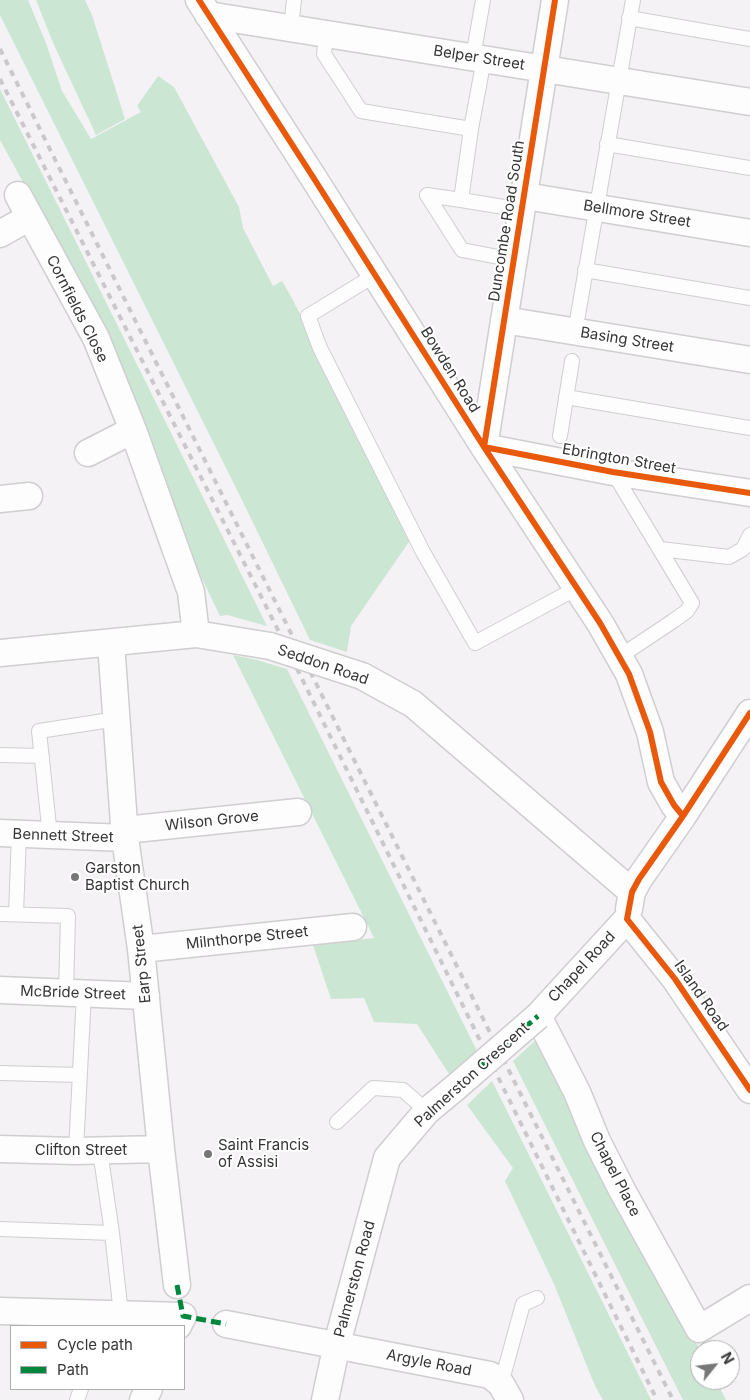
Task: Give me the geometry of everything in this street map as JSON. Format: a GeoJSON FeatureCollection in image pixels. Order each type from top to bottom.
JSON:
{"type":"FeatureCollection","features":[{"type":"Feature","properties":{"kind":"street","name":"Duncombe Road South"},"geometry":{"type":"LineString","coordinates":[[484,447],[555,0]]}},
{"type":"Feature","properties":{"kind":"street","name":"Belper Street"},"geometry":{"type":"LineString","coordinates":[[204,8],[291,28],[750,102]]}},
{"type":"Feature","properties":{"kind":"street","name":"Bowden Road"},"geometry":{"type":"LineString","coordinates":[[204,8],[484,447],[600,623],[629,674],[650,732],[661,782],[683,816]]}},
{"type":"Feature","properties":{"kind":"street","name":"Cornfields Close"},"geometry":{"type":"LineString","coordinates":[[18,194],[96,338],[133,430],[191,592],[196,634]]}},
{"type":"Feature","properties":{"kind":"street","name":"Bellmore Street"},"geometry":{"type":"LineString","coordinates":[[524,203],[596,208],[750,233]]}},
{"type":"Feature","properties":{"kind":"street"},"geometry":{"type":"LineString","coordinates":[[0,234],[30,217]]}},
{"type":"Feature","properties":{"kind":"street","name":"Basing Street"},"geometry":{"type":"LineString","coordinates":[[504,320],[750,360]]}},
{"type":"Feature","properties":{"kind":"street"},"geometry":{"type":"LineString","coordinates":[[88,453],[133,430]]}},
{"type":"Feature","properties":{"kind":"street","name":"Ebrington Street"},"geometry":{"type":"LineString","coordinates":[[484,447],[613,472],[750,492]]}},
{"type":"Feature","properties":{"kind":"street"},"geometry":{"type":"LineString","coordinates":[[0,499],[29,496]]}},
{"type":"Feature","properties":{"kind":"street","name":"Seddon Road"},"geometry":{"type":"LineString","coordinates":[[0,653],[196,634],[270,646],[362,676],[413,704],[632,892]]}},
{"type":"Feature","properties":{"kind":"street","name":"Earp Street"},"geometry":{"type":"LineString","coordinates":[[111,643],[125,834],[141,949],[177,1285]]}},
{"type":"Feature","properties":{"kind":"street"},"geometry":{"type":"LineString","coordinates":[[627,919],[632,892],[639,879],[747,723]]}},
{"type":"Feature","properties":{"kind":"street","name":"Wilson Grove"},"geometry":{"type":"LineString","coordinates":[[125,834],[298,812]]}},
{"type":"Feature","properties":{"kind":"street","name":"Bennett Street"},"geometry":{"type":"LineString","coordinates":[[9,834],[50,836],[125,834]]}},
{"type":"Feature","properties":{"kind":"street","name":"Chapel Road"},"geometry":{"type":"LineString","coordinates":[[538,1016],[627,919]]}},
{"type":"Feature","properties":{"kind":"street","name":"Island Road"},"geometry":{"type":"LineString","coordinates":[[627,919],[675,979],[750,1090]]}},
{"type":"Feature","properties":{"kind":"street","name":"Milnthorpe Street"},"geometry":{"type":"LineString","coordinates":[[141,949],[353,928]]}},
{"type":"Feature","properties":{"kind":"street","name":"McBride Street"},"geometry":{"type":"LineString","coordinates":[[0,990],[146,996]]}},
{"type":"Feature","properties":{"kind":"street","name":"Palmerston Crescent"},"geometry":{"type":"LineString","coordinates":[[387,1158],[427,1111],[538,1016]]}},
{"type":"Feature","properties":{"kind":"street","name":"Chapel Place"},"geometry":{"type":"LineString","coordinates":[[538,1016],[577,1092],[609,1165],[699,1329],[750,1298]]}},
{"type":"Feature","properties":{"kind":"street","name":"Clifton Street"},"geometry":{"type":"LineString","coordinates":[[0,1149],[88,1151],[161,1149]]}},
{"type":"Feature","properties":{"kind":"street","name":"Palmerston Road"},"geometry":{"type":"LineString","coordinates":[[325,1400],[337,1344],[387,1158]]}},
{"type":"Feature","properties":{"kind":"street"},"geometry":{"type":"LineString","coordinates":[[0,1311],[181,1321]]}},
{"type":"Feature","properties":{"kind":"street","name":"Argyle Road"},"geometry":{"type":"LineString","coordinates":[[226,1324],[490,1375],[505,1392]]}},
{"type":"Feature","properties":{"kind":"lane"},"geometry":{"type":"LineString","coordinates":[[291,28],[294,0]]}},
{"type":"Feature","properties":{"kind":"lane"},"geometry":{"type":"LineString","coordinates":[[461,200],[479,58],[483,0]]}},
{"type":"Feature","properties":{"kind":"lane"},"geometry":{"type":"LineString","coordinates":[[575,332],[633,0]]}},
{"type":"Feature","properties":{"kind":"lane"},"geometry":{"type":"LineString","coordinates":[[629,18],[750,39]]}},
{"type":"Feature","properties":{"kind":"lane"},"geometry":{"type":"LineString","coordinates":[[326,34],[324,54],[361,111],[470,128]]}},
{"type":"Feature","properties":{"kind":"lane"},"geometry":{"type":"LineString","coordinates":[[607,144],[750,168]]}},
{"type":"Feature","properties":{"kind":"lane"},"geometry":{"type":"LineString","coordinates":[[514,260],[462,250],[427,196],[461,200],[524,203]]}},
{"type":"Feature","properties":{"kind":"lane"},"geometry":{"type":"LineString","coordinates":[[586,270],[750,298]]}},
{"type":"Feature","properties":{"kind":"lane"},"geometry":{"type":"LineString","coordinates":[[375,275],[308,316],[320,348],[423,552],[475,643],[577,588]]}},
{"type":"Feature","properties":{"kind":"lane"},"geometry":{"type":"LineString","coordinates":[[560,436],[572,361]]}},
{"type":"Feature","properties":{"kind":"lane"},"geometry":{"type":"LineString","coordinates":[[566,397],[750,428]]}},
{"type":"Feature","properties":{"kind":"lane"},"geometry":{"type":"LineString","coordinates":[[613,472],[692,603],[687,611],[673,622],[619,657]]}},
{"type":"Feature","properties":{"kind":"lane"},"geometry":{"type":"LineString","coordinates":[[660,549],[729,557],[743,549],[750,535]]}},
{"type":"Feature","properties":{"kind":"lane"},"geometry":{"type":"LineString","coordinates":[[50,836],[39,731],[117,720]]}},
{"type":"Feature","properties":{"kind":"lane"},"geometry":{"type":"LineString","coordinates":[[0,755],[42,756]]}},
{"type":"Feature","properties":{"kind":"lane"},"geometry":{"type":"LineString","coordinates":[[9,834],[16,914]]}},
{"type":"Feature","properties":{"kind":"lane"},"geometry":{"type":"LineString","coordinates":[[0,914],[68,916],[80,1075],[88,1151],[112,1233],[110,1318]]}},
{"type":"Feature","properties":{"kind":"lane"},"geometry":{"type":"LineString","coordinates":[[0,1073],[80,1075]]}},
{"type":"Feature","properties":{"kind":"lane"},"geometry":{"type":"LineString","coordinates":[[337,1122],[373,1088],[403,1090],[427,1111]]}},
{"type":"Feature","properties":{"kind":"lane"},"geometry":{"type":"LineString","coordinates":[[0,1229],[112,1233]]}},
{"type":"Feature","properties":{"kind":"lane"},"geometry":{"type":"LineString","coordinates":[[505,1392],[523,1304],[536,1298]]}},
{"type":"Feature","properties":{"kind":"green space"},"geometry":{"type":"Polygon","coordinates":[[[0,0],[28,0],[46,43],[62,91],[91,139],[141,112],[137,106],[158,76],[174,87],[239,207],[243,228],[273,286],[282,281],[293,300],[411,539],[351,626],[347,652],[310,640],[0,15],[0,0]]]}},
{"type":"Feature","properties":{"kind":"green space"},"geometry":{"type":"Polygon","coordinates":[[[36,0],[85,0],[92,15],[125,119],[96,135],[54,45],[36,0]]]}},
{"type":"Feature","properties":{"kind":"green space"},"geometry":{"type":"Polygon","coordinates":[[[0,89],[267,626],[227,615],[220,616],[179,531],[24,184],[0,140],[0,89]]]}},
{"type":"Feature","properties":{"kind":"green space"},"geometry":{"type":"Polygon","coordinates":[[[233,655],[287,669],[477,1051],[449,1074],[417,1024],[374,1022],[364,998],[331,999],[313,945],[374,938],[233,655]]]}},
{"type":"Feature","properties":{"kind":"green space"},"geometry":{"type":"Polygon","coordinates":[[[538,1038],[593,1157],[694,1340],[690,1340],[690,1390],[721,1390],[726,1400],[683,1400],[513,1061],[538,1038]]]}},
{"type":"Feature","properties":{"kind":"green space"},"geometry":{"type":"Polygon","coordinates":[[[492,1081],[651,1400],[603,1400],[595,1386],[554,1284],[505,1181],[513,1168],[467,1105],[492,1081]]]}},
{"type":"Feature","properties":{"kind":"railway"},"geometry":{"type":"LineString","coordinates":[[0,49],[673,1400]]}},
{"type":"Feature","properties":{"kind":"railway"},"geometry":{"type":"LineString","coordinates":[[0,79],[276,626],[657,1400]]}},
{"type":"Feature","properties":{"kind":"marked path"},"geometry":{"type":"LineString","coordinates":[[456,1087],[538,1016]]}},
{"type":"Feature","properties":{"kind":"marked path"},"geometry":{"type":"LineString","coordinates":[[177,1285],[183,1316],[226,1324]]}},
{"type":"Feature","properties":{"kind":"cycle path"},"geometry":{"type":"LineString","coordinates":[[199,0],[484,447],[600,623],[629,674],[650,732],[661,782],[674,805],[683,816]]}},
{"type":"Feature","properties":{"kind":"cycle path"},"geometry":{"type":"LineString","coordinates":[[555,0],[484,447],[613,472],[750,493]]}},
{"type":"Feature","properties":{"kind":"cycle path"},"geometry":{"type":"LineString","coordinates":[[750,713],[683,816],[639,879],[632,892],[627,919],[675,979],[750,1090]]}},
{"type":"Feature","properties":{"kind":"place","name":"Garston Baptist Church"},"geometry":{"type":"Point","coordinates":[75,877]}},
{"type":"Feature","properties":{"kind":"place","name":"Saint Francis of Assisi"},"geometry":{"type":"Point","coordinates":[208,1154]}}]}
